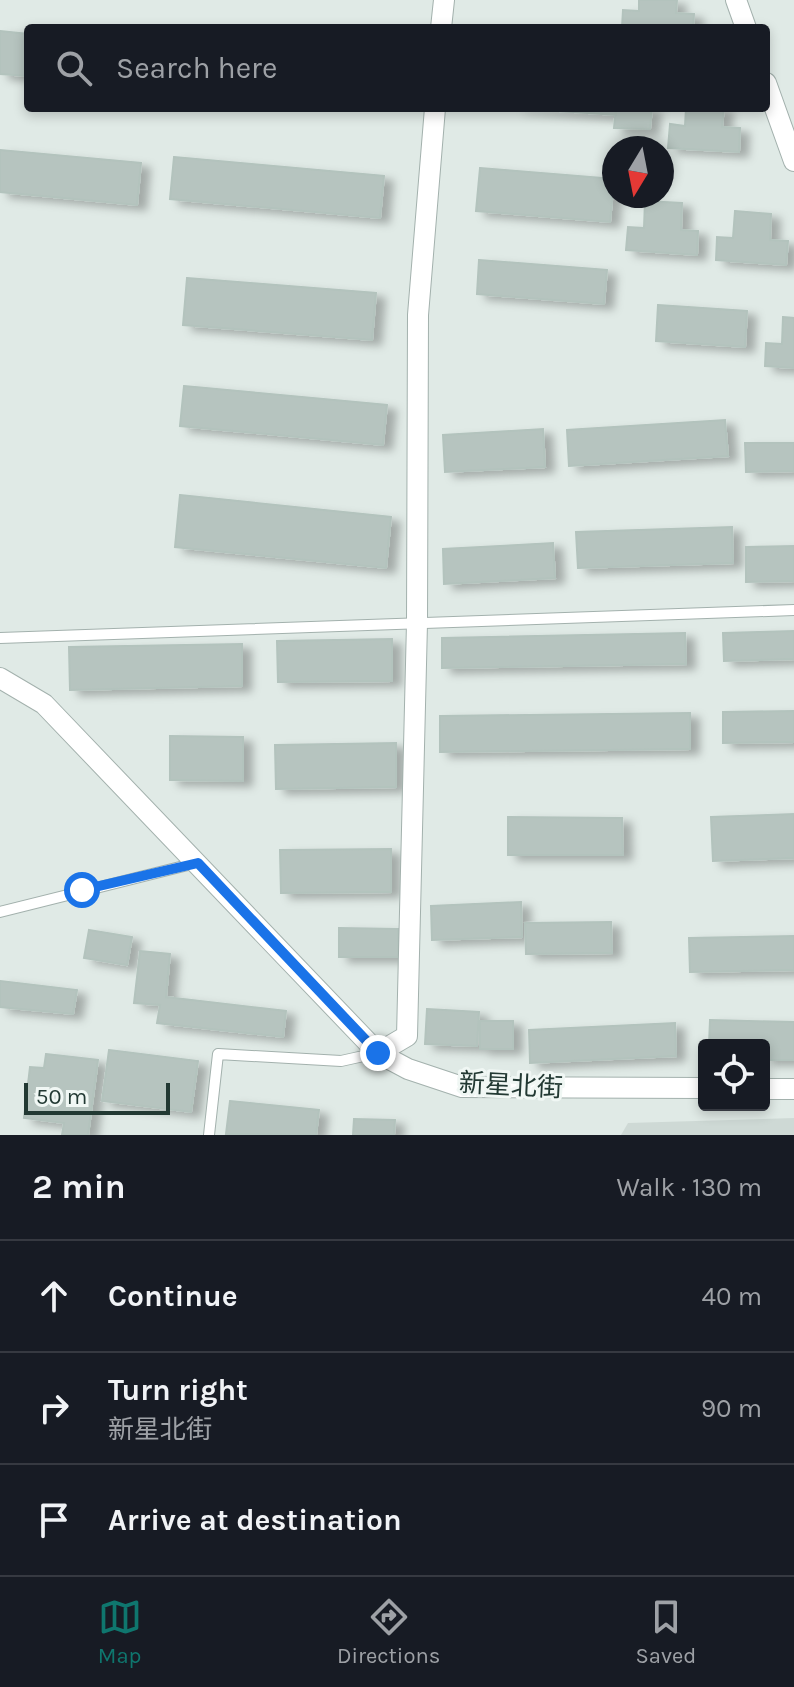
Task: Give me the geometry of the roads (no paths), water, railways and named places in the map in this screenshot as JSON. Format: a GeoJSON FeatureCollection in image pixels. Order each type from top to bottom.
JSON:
{"type":"FeatureCollection","features":[{"type":"Feature","properties":{"kind":"street"},"geometry":{"type":"LineString","coordinates":[[441,24],[444,0]]}},
{"type":"Feature","properties":{"kind":"street"},"geometry":{"type":"LineString","coordinates":[[736,0],[745,24]]}},
{"type":"Feature","properties":{"kind":"street"},"geometry":{"type":"LineString","coordinates":[[770,94],[794,161]]}},
{"type":"Feature","properties":{"kind":"street"},"geometry":{"type":"LineString","coordinates":[[378,1053],[407,1036],[417,623],[418,315],[435,112]]}},
{"type":"Feature","properties":{"kind":"street","name":"新星北街"},"geometry":{"type":"LineString","coordinates":[[0,678],[44,704],[378,1053],[408,1069],[462,1087],[698,1088]]}},
{"type":"Feature","properties":{"kind":"street"},"geometry":{"type":"LineString","coordinates":[[770,1089],[794,1089]]}},
{"type":"Feature","properties":{"kind":"lane"},"geometry":{"type":"LineString","coordinates":[[0,638],[794,610]]}},
{"type":"Feature","properties":{"kind":"lane"},"geometry":{"type":"LineString","coordinates":[[0,912],[198,863]]}},
{"type":"Feature","properties":{"kind":"lane"},"geometry":{"type":"LineString","coordinates":[[209,1135],[218,1054],[341,1061],[378,1053]]}}]}
